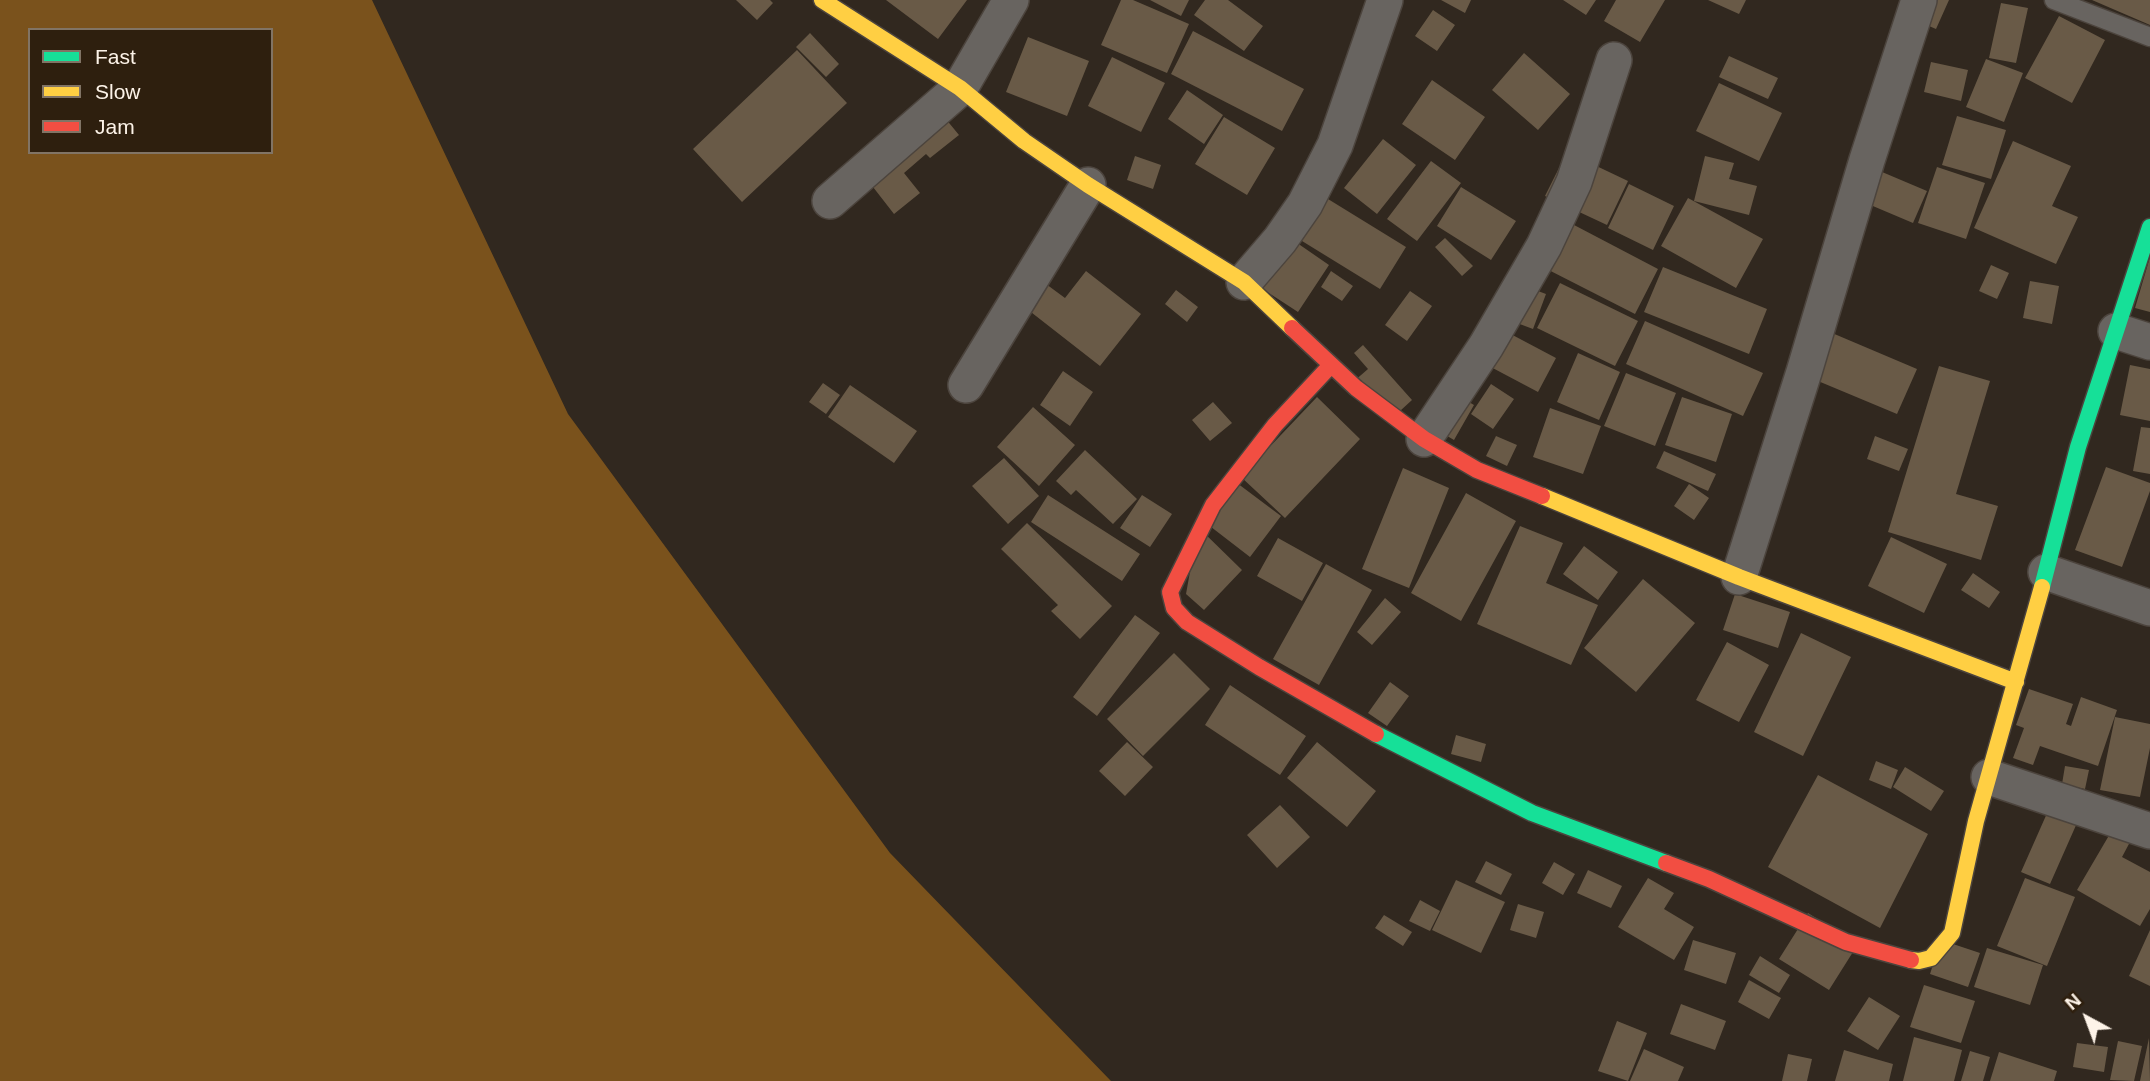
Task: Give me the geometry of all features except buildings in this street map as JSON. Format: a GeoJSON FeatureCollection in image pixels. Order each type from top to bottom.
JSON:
{"type":"FeatureCollection","features":[{"type":"Feature","properties":{"kind":"street"},"geometry":{"type":"LineString","coordinates":[[822,0],[960,88],[1024,141],[1088,186],[1244,282],[1356,388],[1424,439],[1477,470],[1739,578],[2016,682]]}},
{"type":"Feature","properties":{"kind":"street"},"geometry":{"type":"LineString","coordinates":[[830,201],[960,88],[1011,0]]}},
{"type":"Feature","properties":{"kind":"street"},"geometry":{"type":"LineString","coordinates":[[1244,282],[1299,213],[1335,145],[1385,0]]}},
{"type":"Feature","properties":{"kind":"street"},"geometry":{"type":"LineString","coordinates":[[1739,578],[1919,0]]}},
{"type":"Feature","properties":{"kind":"street"},"geometry":{"type":"LineString","coordinates":[[1424,439],[1486,346],[1544,246],[1574,182],[1614,60]]}},
{"type":"Feature","properties":{"kind":"street"},"geometry":{"type":"LineString","coordinates":[[966,385],[1088,186]]}},
{"type":"Feature","properties":{"kind":"street"},"geometry":{"type":"LineString","coordinates":[[1331,365],[1275,425],[1213,505],[1170,592],[1174,608],[1187,622],[1259,667],[1365,727],[1532,813],[1709,879],[1846,942],[1919,961],[1931,958],[1952,933],[1976,821],[2078,447],[2150,226]]}},
{"type":"Feature","properties":{"kind":"street"},"geometry":{"type":"LineString","coordinates":[[2116,331],[2150,342]]}},
{"type":"Feature","properties":{"kind":"street"},"geometry":{"type":"LineString","coordinates":[[2046,572],[2150,608]]}},
{"type":"Feature","properties":{"kind":"street"},"geometry":{"type":"LineString","coordinates":[[1989,777],[2150,831]]}},
{"type":"Feature","properties":{"kind":"lane"},"geometry":{"type":"LineString","coordinates":[[2054,0],[2150,37]]}},
{"type":"Feature","properties":{"kind":"shaded area"},"geometry":{"type":"Polygon","coordinates":[[[0,0],[372,0],[568,414],[890,853],[1111,1081],[0,1081],[0,0]]]}},
{"type":"Feature","properties":{"kind":"traffic: fast"},"geometry":{"type":"LineString","coordinates":[[2042,587],[2078,447],[2150,227]]}},
{"type":"Feature","properties":{"kind":"traffic: fast"},"geometry":{"type":"LineString","coordinates":[[1376,734],[1532,813],[1666,863]]}},
{"type":"Feature","properties":{"kind":"traffic: slow"},"geometry":{"type":"LineString","coordinates":[[822,0],[960,88],[1024,141],[1088,185],[1244,282],[1292,328]]}},
{"type":"Feature","properties":{"kind":"traffic: slow"},"geometry":{"type":"LineString","coordinates":[[1542,496],[1739,577],[2016,682]]}},
{"type":"Feature","properties":{"kind":"traffic: slow"},"geometry":{"type":"LineString","coordinates":[[1911,960],[1931,958],[1952,933],[1976,821],[2042,587]]}},
{"type":"Feature","properties":{"kind":"traffic: jam"},"geometry":{"type":"LineString","coordinates":[[1292,328],[1356,388],[1424,439],[1477,470],[1542,496]]}},
{"type":"Feature","properties":{"kind":"traffic: jam"},"geometry":{"type":"LineString","coordinates":[[1331,365],[1275,425],[1213,505],[1170,592],[1174,608],[1187,622],[1376,734]]}},
{"type":"Feature","properties":{"kind":"traffic: jam"},"geometry":{"type":"LineString","coordinates":[[1666,863],[1709,879],[1846,942],[1911,960]]}}]}
